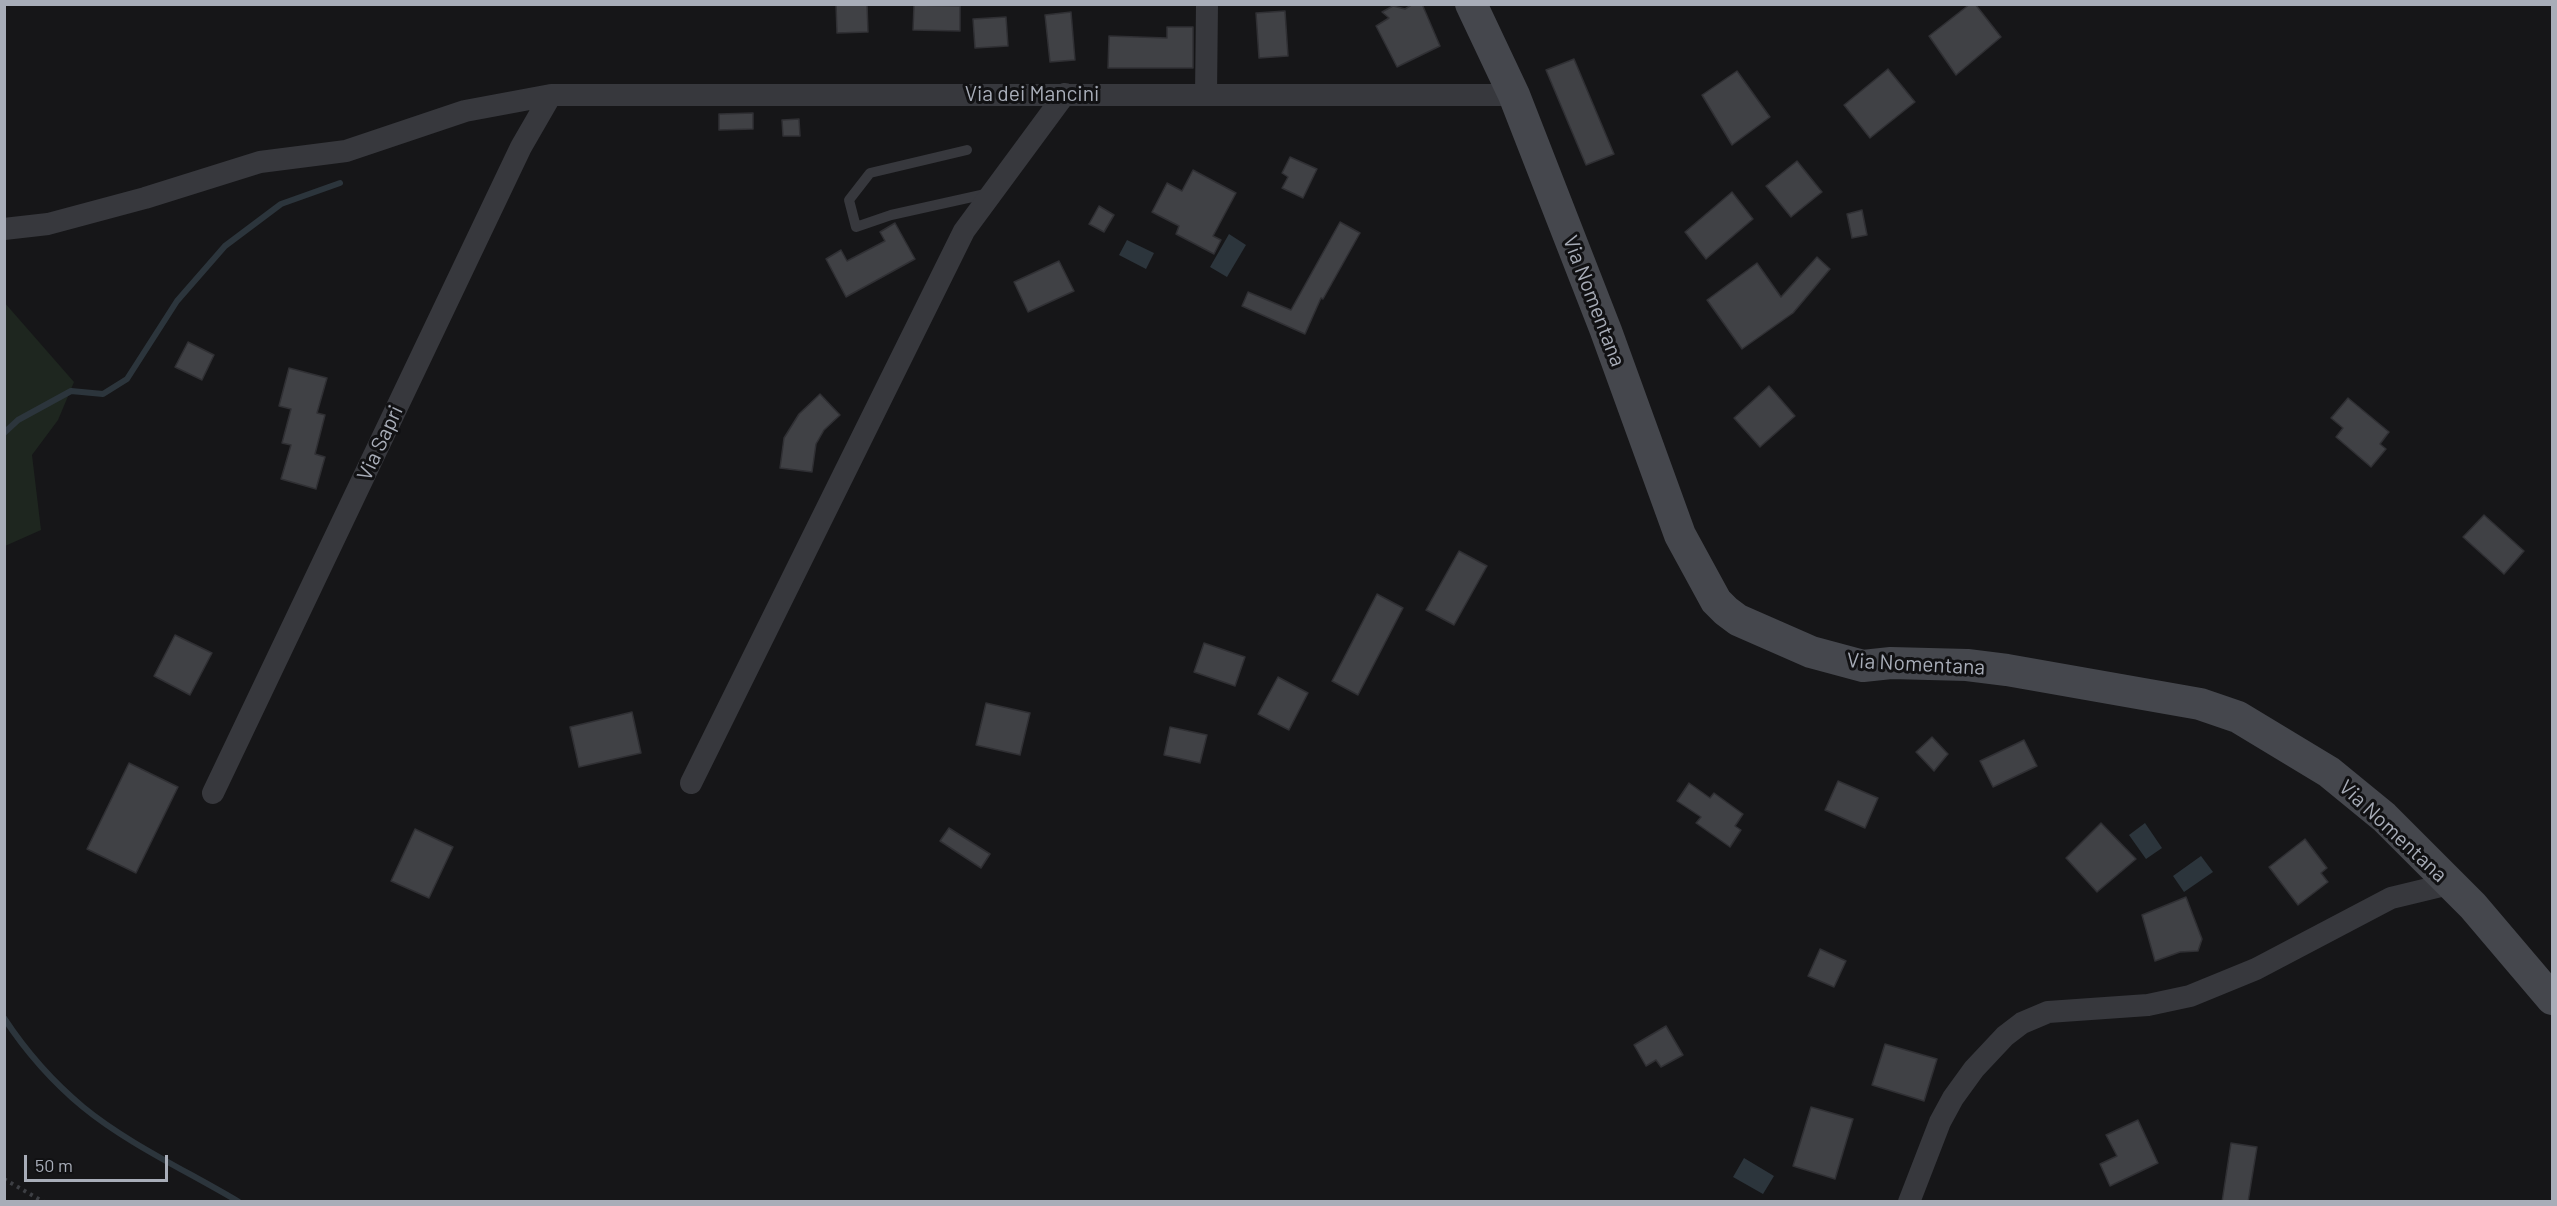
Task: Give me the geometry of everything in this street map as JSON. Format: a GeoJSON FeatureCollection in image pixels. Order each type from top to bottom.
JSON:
{"type":"FeatureCollection","features":[{"type":"Feature","properties":{"kind":"main road","name":"Via Nomentana"},"geometry":{"type":"LineString","coordinates":[[1471,4],[1514,95],[1606,331],[1680,535],[1700,574],[1726,611],[1761,631],[1847,663],[1863,666],[1891,663],[1967,665],[2007,670],[2173,699],[2238,717],[2329,772],[2384,817],[2473,906],[2553,999]]}},
{"type":"Feature","properties":{"kind":"street"},"geometry":{"type":"LineString","coordinates":[[1206,95],[1207,4]]}},
{"type":"Feature","properties":{"kind":"street"},"geometry":{"type":"LineString","coordinates":[[691,783],[964,231],[1065,94]]}},
{"type":"Feature","properties":{"kind":"street","name":"Via dei Mancini"},"geometry":{"type":"LineString","coordinates":[[4,229],[48,224],[145,198],[260,162],[346,151],[465,111],[551,95],[1514,95]]}},
{"type":"Feature","properties":{"kind":"street","name":"Via Sapri"},"geometry":{"type":"LineString","coordinates":[[213,793],[521,147],[551,95]]}},
{"type":"Feature","properties":{"kind":"street"},"geometry":{"type":"LineString","coordinates":[[1909,1202],[1940,1122],[1957,1092],[2005,1036],[2029,1019],[2048,1012],[2148,1005],[2190,996],[2256,969],[2391,898],[2450,884]]}},
{"type":"Feature","properties":{"kind":"lane"},"geometry":{"type":"LineString","coordinates":[[967,150],[870,173],[849,200],[856,227],[891,215],[990,193]]}},
{"type":"Feature","properties":{"kind":"path"},"geometry":{"type":"LineString","coordinates":[[4,1179],[44,1202]]}},
{"type":"Feature","properties":{"kind":"shaded area"},"geometry":{"type":"Polygon","coordinates":[[[1229,234],[1246,245],[1227,277],[1210,267],[1229,234]]]}},
{"type":"Feature","properties":{"kind":"shaded area"},"geometry":{"type":"Polygon","coordinates":[[[1127,240],[1154,253],[1146,269],[1119,255],[1127,240]]]}},
{"type":"Feature","properties":{"kind":"shaded area"},"geometry":{"type":"Polygon","coordinates":[[[4,302],[74,382],[58,420],[32,455],[41,530],[5,546],[4,302]]]}},
{"type":"Feature","properties":{"kind":"shaded area"},"geometry":{"type":"Polygon","coordinates":[[[2145,823],[2162,848],[2146,859],[2129,835],[2145,823]]]}},
{"type":"Feature","properties":{"kind":"shaded area"},"geometry":{"type":"Polygon","coordinates":[[[2201,856],[2213,872],[2184,892],[2173,876],[2201,856]]]}},
{"type":"Feature","properties":{"kind":"shaded area"},"geometry":{"type":"Polygon","coordinates":[[[1744,1158],[1774,1176],[1763,1194],[1733,1177],[1744,1158]]]}},
{"type":"Feature","properties":{"kind":"building"},"geometry":{"type":"Polygon","coordinates":[[[836,4],[867,4],[868,32],[837,33],[836,4]]]}},
{"type":"Feature","properties":{"kind":"building"},"geometry":{"type":"Polygon","coordinates":[[[1413,4],[1422,4],[1440,46],[1397,67],[1376,26],[1389,18],[1382,12],[1393,6],[1405,9],[1413,4]]]}},
{"type":"Feature","properties":{"kind":"building"},"geometry":{"type":"Polygon","coordinates":[[[1970,4],[1975,4],[2001,37],[1956,75],[1929,36],[1970,4]]]}},
{"type":"Feature","properties":{"kind":"building"},"geometry":{"type":"Polygon","coordinates":[[[914,5],[960,6],[960,31],[913,30],[914,5]]]}},
{"type":"Feature","properties":{"kind":"building"},"geometry":{"type":"Polygon","coordinates":[[[1285,11],[1288,56],[1259,58],[1256,13],[1285,11]]]}},
{"type":"Feature","properties":{"kind":"building"},"geometry":{"type":"Polygon","coordinates":[[[1071,12],[1075,60],[1050,62],[1045,15],[1071,12]]]}},
{"type":"Feature","properties":{"kind":"building"},"geometry":{"type":"Polygon","coordinates":[[[1006,17],[1008,46],[975,48],[973,19],[1006,17]]]}},
{"type":"Feature","properties":{"kind":"building"},"geometry":{"type":"Polygon","coordinates":[[[1167,27],[1193,27],[1193,68],[1108,68],[1109,36],[1167,38],[1167,27]]]}},
{"type":"Feature","properties":{"kind":"building"},"geometry":{"type":"Polygon","coordinates":[[[1574,59],[1614,154],[1586,165],[1546,70],[1574,59]]]}},
{"type":"Feature","properties":{"kind":"building"},"geometry":{"type":"Polygon","coordinates":[[[1888,69],[1915,102],[1870,138],[1844,105],[1888,69]]]}},
{"type":"Feature","properties":{"kind":"building"},"geometry":{"type":"Polygon","coordinates":[[[1737,71],[1770,117],[1732,145],[1702,95],[1737,71]]]}},
{"type":"Feature","properties":{"kind":"building"},"geometry":{"type":"Polygon","coordinates":[[[753,113],[753,129],[719,130],[719,114],[753,113]]]}},
{"type":"Feature","properties":{"kind":"building"},"geometry":{"type":"Polygon","coordinates":[[[799,119],[800,136],[783,136],[782,120],[799,119]]]}},
{"type":"Feature","properties":{"kind":"building"},"geometry":{"type":"Polygon","coordinates":[[[1290,157],[1317,169],[1303,198],[1282,188],[1288,177],[1282,173],[1290,157]]]}},
{"type":"Feature","properties":{"kind":"building"},"geometry":{"type":"Polygon","coordinates":[[[1797,161],[1822,192],[1791,217],[1766,186],[1797,161]]]}},
{"type":"Feature","properties":{"kind":"building"},"geometry":{"type":"Polygon","coordinates":[[[1193,170],[1236,193],[1213,236],[1221,240],[1214,254],[1176,234],[1179,226],[1152,212],[1167,183],[1182,191],[1193,170]]]}},
{"type":"Feature","properties":{"kind":"building"},"geometry":{"type":"Polygon","coordinates":[[[1732,192],[1753,219],[1706,259],[1685,232],[1732,192]]]}},
{"type":"Feature","properties":{"kind":"building"},"geometry":{"type":"Polygon","coordinates":[[[1099,206],[1114,215],[1104,232],[1089,224],[1099,206]]]}},
{"type":"Feature","properties":{"kind":"building"},"geometry":{"type":"Polygon","coordinates":[[[1862,210],[1867,235],[1852,238],[1847,214],[1862,210]]]}},
{"type":"Feature","properties":{"kind":"building"},"geometry":{"type":"Polygon","coordinates":[[[1340,222],[1360,233],[1323,299],[1321,298],[1305,334],[1242,306],[1248,292],[1291,310],[1340,222]]]}},
{"type":"Feature","properties":{"kind":"building"},"geometry":{"type":"Polygon","coordinates":[[[895,223],[915,259],[846,297],[826,259],[841,250],[847,261],[885,241],[880,232],[895,223]]]}},
{"type":"Feature","properties":{"kind":"building"},"geometry":{"type":"Polygon","coordinates":[[[1817,257],[1830,269],[1793,313],[1742,349],[1707,300],[1757,263],[1781,297],[1817,257]]]}},
{"type":"Feature","properties":{"kind":"building"},"geometry":{"type":"Polygon","coordinates":[[[1059,261],[1074,291],[1028,312],[1014,282],[1059,261]]]}},
{"type":"Feature","properties":{"kind":"building"},"geometry":{"type":"Polygon","coordinates":[[[188,342],[214,355],[202,380],[175,367],[188,342]]]}},
{"type":"Feature","properties":{"kind":"building"},"geometry":{"type":"Polygon","coordinates":[[[289,368],[327,378],[317,413],[325,415],[315,454],[325,457],[316,489],[281,479],[291,445],[282,443],[291,409],[279,406],[289,368]]]}},
{"type":"Feature","properties":{"kind":"building"},"geometry":{"type":"Polygon","coordinates":[[[1769,386],[1795,416],[1760,447],[1734,418],[1769,386]]]}},
{"type":"Feature","properties":{"kind":"building"},"geometry":{"type":"Polygon","coordinates":[[[820,394],[840,415],[824,430],[816,444],[812,472],[780,468],[784,438],[799,414],[820,394]]]}},
{"type":"Feature","properties":{"kind":"building"},"geometry":{"type":"Polygon","coordinates":[[[2348,398],[2389,432],[2380,444],[2386,449],[2371,467],[2336,437],[2343,428],[2331,418],[2348,398]]]}},
{"type":"Feature","properties":{"kind":"building"},"geometry":{"type":"Polygon","coordinates":[[[2484,515],[2524,551],[2504,574],[2463,537],[2484,515]]]}},
{"type":"Feature","properties":{"kind":"building"},"geometry":{"type":"Polygon","coordinates":[[[1459,551],[1487,566],[1454,625],[1426,610],[1459,551]]]}},
{"type":"Feature","properties":{"kind":"building"},"geometry":{"type":"Polygon","coordinates":[[[1377,594],[1403,608],[1358,695],[1332,681],[1377,594]]]}},
{"type":"Feature","properties":{"kind":"building"},"geometry":{"type":"Polygon","coordinates":[[[175,635],[212,653],[190,695],[154,676],[175,635]]]}},
{"type":"Feature","properties":{"kind":"building"},"geometry":{"type":"Polygon","coordinates":[[[1204,643],[1245,657],[1235,686],[1194,672],[1204,643]]]}},
{"type":"Feature","properties":{"kind":"building"},"geometry":{"type":"Polygon","coordinates":[[[1278,677],[1308,693],[1289,730],[1258,714],[1278,677]]]}},
{"type":"Feature","properties":{"kind":"building"},"geometry":{"type":"Polygon","coordinates":[[[986,703],[1030,713],[1020,755],[976,745],[986,703]]]}},
{"type":"Feature","properties":{"kind":"building"},"geometry":{"type":"Polygon","coordinates":[[[632,712],[641,753],[579,767],[570,727],[632,712]]]}},
{"type":"Feature","properties":{"kind":"building"},"geometry":{"type":"Polygon","coordinates":[[[1170,727],[1207,735],[1200,763],[1164,755],[1170,727]]]}},
{"type":"Feature","properties":{"kind":"building"},"geometry":{"type":"Polygon","coordinates":[[[1932,737],[1948,754],[1934,771],[1916,752],[1932,737]]]}},
{"type":"Feature","properties":{"kind":"building"},"geometry":{"type":"Polygon","coordinates":[[[2024,740],[2037,766],[1993,787],[1980,761],[2024,740]]]}},
{"type":"Feature","properties":{"kind":"building"},"geometry":{"type":"Polygon","coordinates":[[[129,763],[178,787],[136,873],[87,849],[129,763]]]}},
{"type":"Feature","properties":{"kind":"building"},"geometry":{"type":"Polygon","coordinates":[[[1838,781],[1878,798],[1865,828],[1825,810],[1838,781]]]}},
{"type":"Feature","properties":{"kind":"building"},"geometry":{"type":"Polygon","coordinates":[[[1689,783],[1710,798],[1714,793],[1743,814],[1735,826],[1741,830],[1730,847],[1696,823],[1701,817],[1677,801],[1689,783]]]}},
{"type":"Feature","properties":{"kind":"building"},"geometry":{"type":"Polygon","coordinates":[[[2101,823],[2136,859],[2097,892],[2066,858],[2101,823]]]}},
{"type":"Feature","properties":{"kind":"building"},"geometry":{"type":"Polygon","coordinates":[[[949,828],[990,854],[981,868],[940,841],[949,828]]]}},
{"type":"Feature","properties":{"kind":"building"},"geometry":{"type":"Polygon","coordinates":[[[415,829],[453,847],[429,898],[391,881],[415,829]]]}},
{"type":"Feature","properties":{"kind":"building"},"geometry":{"type":"Polygon","coordinates":[[[2305,839],[2327,868],[2321,873],[2328,882],[2298,905],[2269,867],[2305,839]]]}},
{"type":"Feature","properties":{"kind":"building"},"geometry":{"type":"Polygon","coordinates":[[[2186,897],[2202,939],[2198,951],[2180,952],[2155,961],[2142,915],[2186,897]]]}},
{"type":"Feature","properties":{"kind":"building"},"geometry":{"type":"Polygon","coordinates":[[[1820,949],[1846,961],[1834,987],[1808,976],[1820,949]]]}},
{"type":"Feature","properties":{"kind":"building"},"geometry":{"type":"Polygon","coordinates":[[[1666,1026],[1683,1055],[1661,1067],[1656,1060],[1646,1066],[1634,1045],[1666,1026]]]}},
{"type":"Feature","properties":{"kind":"building"},"geometry":{"type":"Polygon","coordinates":[[[1885,1044],[1937,1059],[1924,1101],[1872,1085],[1885,1044]]]}},
{"type":"Feature","properties":{"kind":"building"},"geometry":{"type":"Polygon","coordinates":[[[1811,1107],[1853,1119],[1835,1179],[1793,1166],[1811,1107]]]}},
{"type":"Feature","properties":{"kind":"building"},"geometry":{"type":"Polygon","coordinates":[[[2138,1120],[2158,1163],[2110,1186],[2100,1164],[2117,1156],[2106,1135],[2138,1120]]]}},
{"type":"Feature","properties":{"kind":"building"},"geometry":{"type":"Polygon","coordinates":[[[2231,1143],[2257,1147],[2248,1202],[2222,1202],[2231,1143]]]}},
{"type":"Feature","properties":{"kind":"waterway"},"geometry":{"type":"LineString","coordinates":[[4,433],[18,420],[71,391],[103,394],[127,379],[177,301],[225,246],[281,204],[340,183]]}},
{"type":"Feature","properties":{"kind":"waterway"},"geometry":{"type":"LineString","coordinates":[[4,1018],[40,1065],[83,1107],[119,1133],[239,1202]]}}]}
